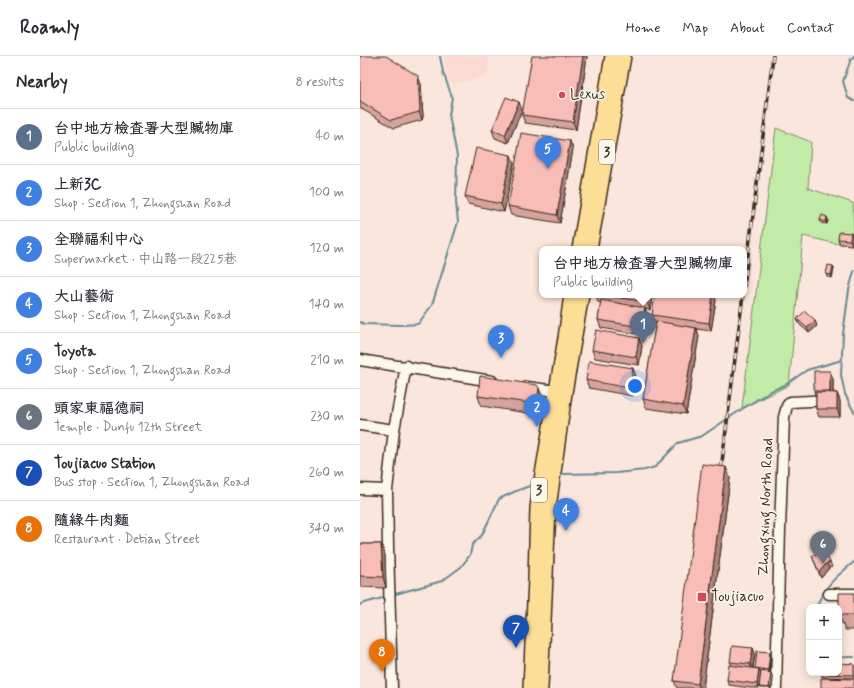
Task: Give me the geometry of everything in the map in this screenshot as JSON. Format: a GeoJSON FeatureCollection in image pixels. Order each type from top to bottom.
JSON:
{"type":"FeatureCollection","features":[{"type":"Feature","properties":{"kind":"main road","name":"3"},"geometry":{"type":"LineString","coordinates":[[580,246],[612,56]]}},
{"type":"Feature","properties":{"kind":"main road","name":"3"},"geometry":{"type":"LineString","coordinates":[[591,246],[624,56]]}},
{"type":"Feature","properties":{"kind":"main road","name":"3"},"geometry":{"type":"LineString","coordinates":[[542,688],[549,508],[565,338],[571,298]]}},
{"type":"Feature","properties":{"kind":"main road","name":"3"},"geometry":{"type":"LineString","coordinates":[[530,688],[537,508],[541,480],[581,298]]}},
{"type":"Feature","properties":{"kind":"street"},"geometry":{"type":"LineString","coordinates":[[360,360],[406,366],[500,382]]}},
{"type":"Feature","properties":{"kind":"street"},"geometry":{"type":"LineString","coordinates":[[392,688],[387,490],[394,430],[406,366]]}},
{"type":"Feature","properties":{"kind":"street"},"geometry":{"type":"LineString","coordinates":[[516,385],[560,392]]}},
{"type":"Feature","properties":{"kind":"street","name":"Zhongxing North Road"},"geometry":{"type":"LineString","coordinates":[[776,688],[784,417],[787,406],[790,402],[838,399]]}},
{"type":"Feature","properties":{"kind":"street"},"geometry":{"type":"LineString","coordinates":[[360,425],[394,430]]}},
{"type":"Feature","properties":{"kind":"street"},"geometry":{"type":"LineString","coordinates":[[360,489],[387,490]]}},
{"type":"Feature","properties":{"kind":"street"},"geometry":{"type":"LineString","coordinates":[[829,594],[854,594]]}},
{"type":"Feature","properties":{"kind":"shaded area"},"geometry":{"type":"Polygon","coordinates":[[[444,56],[489,56],[487,76],[453,84],[448,81],[444,56]]]}},
{"type":"Feature","properties":{"kind":"green space"},"geometry":{"type":"Polygon","coordinates":[[[776,128],[811,142],[808,188],[853,203],[854,236],[839,236],[838,244],[803,236],[789,385],[742,408],[776,128]]]}},
{"type":"Feature","properties":{"kind":"building"},"geometry":{"type":"Polygon","coordinates":[[[360,56],[386,56],[418,76],[419,112],[391,120],[360,101],[360,56]]]}},
{"type":"Feature","properties":{"kind":"building"},"geometry":{"type":"Polygon","coordinates":[[[532,56],[583,56],[573,122],[522,115],[532,56]]]}},
{"type":"Feature","properties":{"kind":"building"},"geometry":{"type":"Polygon","coordinates":[[[506,97],[519,102],[505,135],[492,130],[506,97]]]}},
{"type":"Feature","properties":{"kind":"building"},"geometry":{"type":"Polygon","coordinates":[[[521,133],[570,141],[557,215],[508,206],[521,133]]]}},
{"type":"Feature","properties":{"kind":"building"},"geometry":{"type":"Polygon","coordinates":[[[476,148],[511,155],[501,204],[465,196],[476,148]]]}},
{"type":"Feature","properties":{"kind":"building"},"geometry":{"type":"Polygon","coordinates":[[[822,215],[827,217],[826,222],[820,220],[822,215]]]}},
{"type":"Feature","properties":{"kind":"building"},"geometry":{"type":"Polygon","coordinates":[[[839,232],[851,233],[850,240],[838,239],[839,232]]]}},
{"type":"Feature","properties":{"kind":"building"},"geometry":{"type":"Polygon","coordinates":[[[828,265],[833,266],[831,275],[826,274],[828,265]]]}},
{"type":"Feature","properties":{"kind":"building"},"geometry":{"type":"Polygon","coordinates":[[[621,298],[648,298],[647,302],[621,298]]]}},
{"type":"Feature","properties":{"kind":"building"},"geometry":{"type":"Polygon","coordinates":[[[655,298],[713,298],[709,323],[652,315],[655,298]]]}},
{"type":"Feature","properties":{"kind":"building"},"geometry":{"type":"Polygon","coordinates":[[[601,300],[645,308],[641,327],[598,320],[601,300]]]}},
{"type":"Feature","properties":{"kind":"building"},"geometry":{"type":"Polygon","coordinates":[[[805,311],[815,320],[807,328],[797,319],[805,311]]]}},
{"type":"Feature","properties":{"kind":"building"},"geometry":{"type":"Polygon","coordinates":[[[656,321],[696,328],[683,406],[643,399],[656,321]]]}},
{"type":"Feature","properties":{"kind":"building"},"geometry":{"type":"Polygon","coordinates":[[[596,330],[639,338],[636,357],[592,350],[596,330]]]}},
{"type":"Feature","properties":{"kind":"building"},"geometry":{"type":"Polygon","coordinates":[[[589,361],[633,368],[630,388],[586,380],[589,361]]]}},
{"type":"Feature","properties":{"kind":"building"},"geometry":{"type":"Polygon","coordinates":[[[814,371],[830,371],[830,391],[814,391],[814,371]]]}},
{"type":"Feature","properties":{"kind":"building"},"geometry":{"type":"Polygon","coordinates":[[[480,376],[537,385],[539,388],[537,404],[478,396],[480,376]]]}},
{"type":"Feature","properties":{"kind":"building"},"geometry":{"type":"Polygon","coordinates":[[[816,392],[837,393],[837,409],[816,409],[816,392]]]}},
{"type":"Feature","properties":{"kind":"building"},"geometry":{"type":"Polygon","coordinates":[[[702,464],[726,467],[698,684],[674,681],[702,464]]]}},
{"type":"Feature","properties":{"kind":"building"},"geometry":{"type":"Polygon","coordinates":[[[360,544],[381,544],[383,577],[360,576],[360,544]]]}},
{"type":"Feature","properties":{"kind":"building"},"geometry":{"type":"Polygon","coordinates":[[[823,550],[830,562],[827,563],[819,572],[812,556],[823,550]]]}},
{"type":"Feature","properties":{"kind":"building"},"geometry":{"type":"Polygon","coordinates":[[[839,593],[854,593],[854,615],[842,615],[842,604],[839,604],[839,593]]]}},
{"type":"Feature","properties":{"kind":"building"},"geometry":{"type":"Polygon","coordinates":[[[732,646],[753,648],[750,664],[730,662],[732,646]]]}},
{"type":"Feature","properties":{"kind":"building"},"geometry":{"type":"Polygon","coordinates":[[[757,651],[770,652],[768,670],[755,668],[757,651]]]}},
{"type":"Feature","properties":{"kind":"building"},"geometry":{"type":"Polygon","coordinates":[[[842,663],[854,664],[854,675],[842,675],[842,663]]]}},
{"type":"Feature","properties":{"kind":"building"},"geometry":{"type":"Polygon","coordinates":[[[729,665],[759,669],[757,684],[727,680],[729,665]]]}},
{"type":"Feature","properties":{"kind":"building"},"geometry":{"type":"Polygon","coordinates":[[[761,671],[771,673],[769,688],[759,687],[761,671]]]}},
{"type":"Feature","properties":{"kind":"building"},"geometry":{"type":"Polygon","coordinates":[[[821,678],[854,679],[854,688],[821,688],[821,678]]]}},
{"type":"Feature","properties":{"kind":"waterway"},"geometry":{"type":"LineString","coordinates":[[360,322],[364,324],[418,324],[432,305],[458,222],[456,202],[457,156],[449,115],[452,97],[443,72],[440,56]]}},
{"type":"Feature","properties":{"kind":"waterway"},"geometry":{"type":"LineString","coordinates":[[854,56],[851,59],[843,81],[848,98],[854,101]]}},
{"type":"Feature","properties":{"kind":"waterway"},"geometry":{"type":"LineString","coordinates":[[854,271],[849,290],[843,334],[841,375],[845,394],[854,412]]}},
{"type":"Feature","properties":{"kind":"waterway"},"geometry":{"type":"LineString","coordinates":[[558,476],[563,474],[616,473],[645,470],[655,467],[678,443],[702,436],[739,411],[771,391],[785,385],[807,370],[842,360]]}},
{"type":"Feature","properties":{"kind":"waterway"},"geometry":{"type":"LineString","coordinates":[[392,595],[442,581],[461,567],[470,555],[472,545],[482,535],[499,499],[535,484]]}},
{"type":"Feature","properties":{"kind":"waterway"},"geometry":{"type":"LineString","coordinates":[[818,604],[827,588],[854,562]]}},
{"type":"Feature","properties":{"kind":"waterway"},"geometry":{"type":"LineString","coordinates":[[360,605],[386,597]]}},
{"type":"Feature","properties":{"kind":"waterway"},"geometry":{"type":"LineString","coordinates":[[842,658],[854,657]]}},
{"type":"Feature","properties":{"kind":"railway"},"geometry":{"type":"LineString","coordinates":[[747,263],[773,56]]}},
{"type":"Feature","properties":{"kind":"railway"},"geometry":{"type":"LineString","coordinates":[[720,478],[743,298]]}},
{"type":"Feature","properties":{"kind":"place","name":"Lexus"},"geometry":{"type":"Point","coordinates":[562,95]}},
{"type":"Feature","properties":{"kind":"place","name":"Toyota"},"geometry":{"type":"Point","coordinates":[548,169]}},
{"type":"Feature","properties":{"kind":"place","name":"台中地方檢查署大型贓物庫"},"geometry":{"type":"Point","coordinates":[643,344]}},
{"type":"Feature","properties":{"kind":"place","name":"全聯福利中心"},"geometry":{"type":"Point","coordinates":[501,358]}},
{"type":"Feature","properties":{"kind":"place","name":"上新3C"},"geometry":{"type":"Point","coordinates":[537,427]}},
{"type":"Feature","properties":{"kind":"place","name":"大山藝術"},"geometry":{"type":"Point","coordinates":[566,531]}},
{"type":"Feature","properties":{"kind":"place","name":"頭家東福德祠"},"geometry":{"type":"Point","coordinates":[823,564]}},
{"type":"Feature","properties":{"kind":"place","name":"Toujiacuo"},"geometry":{"type":"Point","coordinates":[702,597]}},
{"type":"Feature","properties":{"kind":"place","name":"Toujiacuo Station"},"geometry":{"type":"Point","coordinates":[516,648]}},
{"type":"Feature","properties":{"kind":"place","name":"隨緣牛肉麵"},"geometry":{"type":"Point","coordinates":[382,672]}}]}
